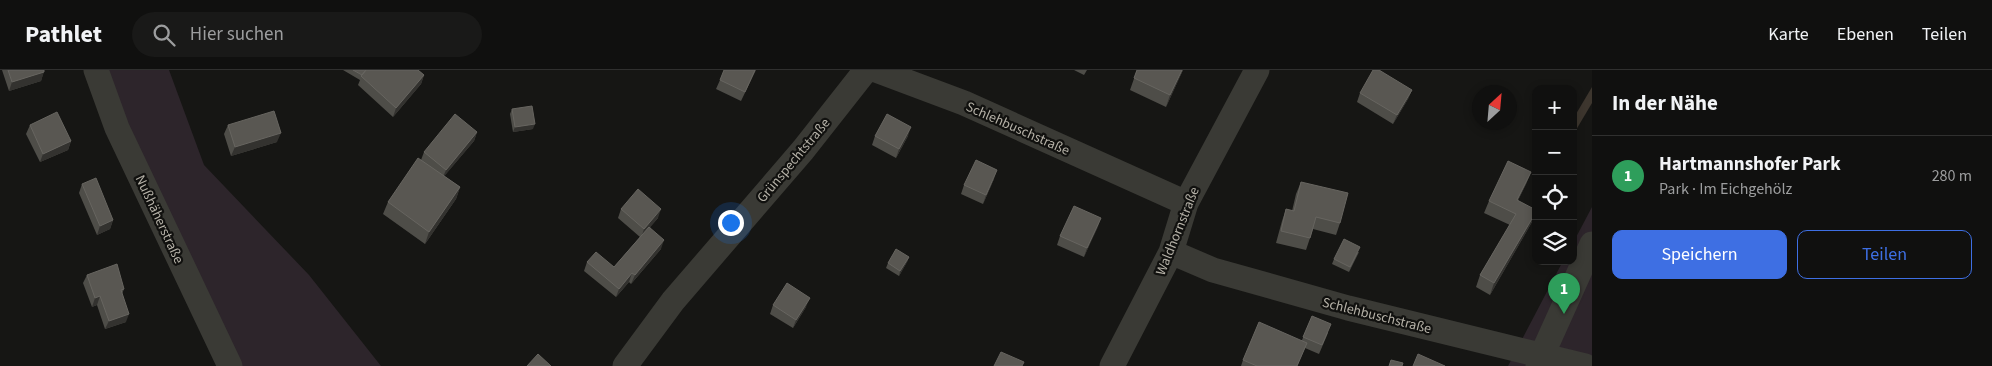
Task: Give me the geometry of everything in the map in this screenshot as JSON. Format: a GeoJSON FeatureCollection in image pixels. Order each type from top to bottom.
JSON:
{"type":"FeatureCollection","features":[{"type":"Feature","properties":{"kind":"street","name":"Nußhäherstraße"},"geometry":{"type":"LineString","coordinates":[[96,70],[117,128],[230,366]]}},
{"type":"Feature","properties":{"kind":"street","name":"Grünspechtstraße"},"geometry":{"type":"LineString","coordinates":[[625,366],[673,300],[803,150],[866,70]]}},
{"type":"Feature","properties":{"kind":"street","name":"Schlehbuschstraße"},"geometry":{"type":"LineString","coordinates":[[876,70],[964,103],[1186,204]]}},
{"type":"Feature","properties":{"kind":"street","name":"Waldhornstraße"},"geometry":{"type":"LineString","coordinates":[[1112,366],[1171,252],[1186,204],[1257,70]]}},
{"type":"Feature","properties":{"kind":"street"},"geometry":{"type":"LineString","coordinates":[[1540,360],[1592,244]]}},
{"type":"Feature","properties":{"kind":"street","name":"Schlehbuschstraße"},"geometry":{"type":"LineString","coordinates":[[1171,252],[1213,270],[1348,308],[1540,360],[1586,366]]}},
{"type":"Feature","properties":{"kind":"shaded area"},"geometry":{"type":"Polygon","coordinates":[[[96,70],[169,70],[204,165],[309,275],[381,366],[230,366],[96,70]]]}},
{"type":"Feature","properties":{"kind":"shaded area"},"geometry":{"type":"Polygon","coordinates":[[[1592,87],[1592,103],[1577,128],[1577,112],[1592,87]]]}},
{"type":"Feature","properties":{"kind":"shaded area"},"geometry":{"type":"Polygon","coordinates":[[[1592,207],[1592,366],[1508,366],[1561,265],[1577,265],[1577,235],[1592,207]]]}},
{"type":"Feature","properties":{"kind":"building"},"geometry":{"type":"Polygon","coordinates":[[[8,70],[44,70],[44,72],[12,82],[8,70]]]}},
{"type":"Feature","properties":{"kind":"building"},"geometry":{"type":"Polygon","coordinates":[[[353,70],[366,70],[362,75],[353,70]]]}},
{"type":"Feature","properties":{"kind":"building"},"geometry":{"type":"Polygon","coordinates":[[[366,70],[418,70],[424,75],[396,108],[361,76],[366,70]]]}},
{"type":"Feature","properties":{"kind":"building"},"geometry":{"type":"Polygon","coordinates":[[[724,70],[755,70],[745,92],[720,80],[724,70]]]}},
{"type":"Feature","properties":{"kind":"building"},"geometry":{"type":"Polygon","coordinates":[[[1137,70],[1182,70],[1170,95],[1134,78],[1137,70]]]}},
{"type":"Feature","properties":{"kind":"building"},"geometry":{"type":"Polygon","coordinates":[[[1373,70],[1379,70],[1412,90],[1397,115],[1360,93],[1373,70]]]}},
{"type":"Feature","properties":{"kind":"building"},"geometry":{"type":"Polygon","coordinates":[[[532,106],[535,124],[515,127],[512,109],[532,106]]]}},
{"type":"Feature","properties":{"kind":"building"},"geometry":{"type":"Polygon","coordinates":[[[274,111],[281,133],[235,147],[228,125],[274,111]]]}},
{"type":"Feature","properties":{"kind":"building"},"geometry":{"type":"Polygon","coordinates":[[[57,112],[71,141],[43,154],[30,125],[57,112]]]}},
{"type":"Feature","properties":{"kind":"building"},"geometry":{"type":"Polygon","coordinates":[[[455,114],[477,132],[446,170],[424,152],[455,114]]]}},
{"type":"Feature","properties":{"kind":"building"},"geometry":{"type":"Polygon","coordinates":[[[887,114],[911,127],[899,149],[875,136],[887,114]]]}},
{"type":"Feature","properties":{"kind":"building"},"geometry":{"type":"Polygon","coordinates":[[[418,158],[460,187],[429,232],[388,202],[418,158]]]}},
{"type":"Feature","properties":{"kind":"building"},"geometry":{"type":"Polygon","coordinates":[[[976,160],[997,170],[986,195],[964,185],[976,160]]]}},
{"type":"Feature","properties":{"kind":"building"},"geometry":{"type":"Polygon","coordinates":[[[1508,161],[1531,172],[1517,200],[1532,208],[1532,219],[1494,283],[1480,275],[1516,214],[1489,201],[1508,161]]]}},
{"type":"Feature","properties":{"kind":"building"},"geometry":{"type":"Polygon","coordinates":[[[96,178],[113,220],[100,226],[82,184],[96,178]]]}},
{"type":"Feature","properties":{"kind":"building"},"geometry":{"type":"Polygon","coordinates":[[[1301,182],[1348,193],[1340,223],[1316,217],[1310,238],[1281,231],[1286,209],[1294,211],[1301,182]]]}},
{"type":"Feature","properties":{"kind":"building"},"geometry":{"type":"Polygon","coordinates":[[[638,189],[661,209],[644,229],[621,209],[638,189]]]}},
{"type":"Feature","properties":{"kind":"building"},"geometry":{"type":"Polygon","coordinates":[[[1074,206],[1101,218],[1087,248],[1060,236],[1074,206]]]}},
{"type":"Feature","properties":{"kind":"building"},"geometry":{"type":"Polygon","coordinates":[[[649,227],[664,240],[635,275],[632,273],[619,289],[587,262],[596,252],[614,267],[649,227]]]}},
{"type":"Feature","properties":{"kind":"building"},"geometry":{"type":"Polygon","coordinates":[[[1344,239],[1360,247],[1350,267],[1334,259],[1344,239]]]}},
{"type":"Feature","properties":{"kind":"building"},"geometry":{"type":"Polygon","coordinates":[[[896,249],[909,257],[900,271],[888,263],[896,249]]]}},
{"type":"Feature","properties":{"kind":"building"},"geometry":{"type":"Polygon","coordinates":[[[117,264],[124,289],[121,290],[129,314],[109,321],[100,296],[95,298],[87,275],[117,264]]]}},
{"type":"Feature","properties":{"kind":"building"},"geometry":{"type":"Polygon","coordinates":[[[787,283],[810,298],[796,320],[773,305],[787,283]]]}},
{"type":"Feature","properties":{"kind":"building"},"geometry":{"type":"Polygon","coordinates":[[[1312,316],[1331,324],[1322,345],[1303,337],[1312,316]]]}},
{"type":"Feature","properties":{"kind":"building"},"geometry":{"type":"Polygon","coordinates":[[[1259,322],[1307,343],[1297,366],[1257,366],[1243,360],[1259,322]]]}},
{"type":"Feature","properties":{"kind":"building"},"geometry":{"type":"Polygon","coordinates":[[[1001,352],[1024,362],[1022,366],[994,366],[1001,352]]]}},
{"type":"Feature","properties":{"kind":"building"},"geometry":{"type":"Polygon","coordinates":[[[538,354],[551,366],[527,366],[538,354]]]}},
{"type":"Feature","properties":{"kind":"building"},"geometry":{"type":"Polygon","coordinates":[[[1418,354],[1445,366],[1413,366],[1418,354]]]}},
{"type":"Feature","properties":{"kind":"building"},"geometry":{"type":"Polygon","coordinates":[[[1391,360],[1403,363],[1402,366],[1389,366],[1391,360]]]}},
{"type":"Feature","properties":{"kind":"place","name":"Hartmannshofer Park"},"geometry":{"type":"Point","coordinates":[1564,314]}}]}
